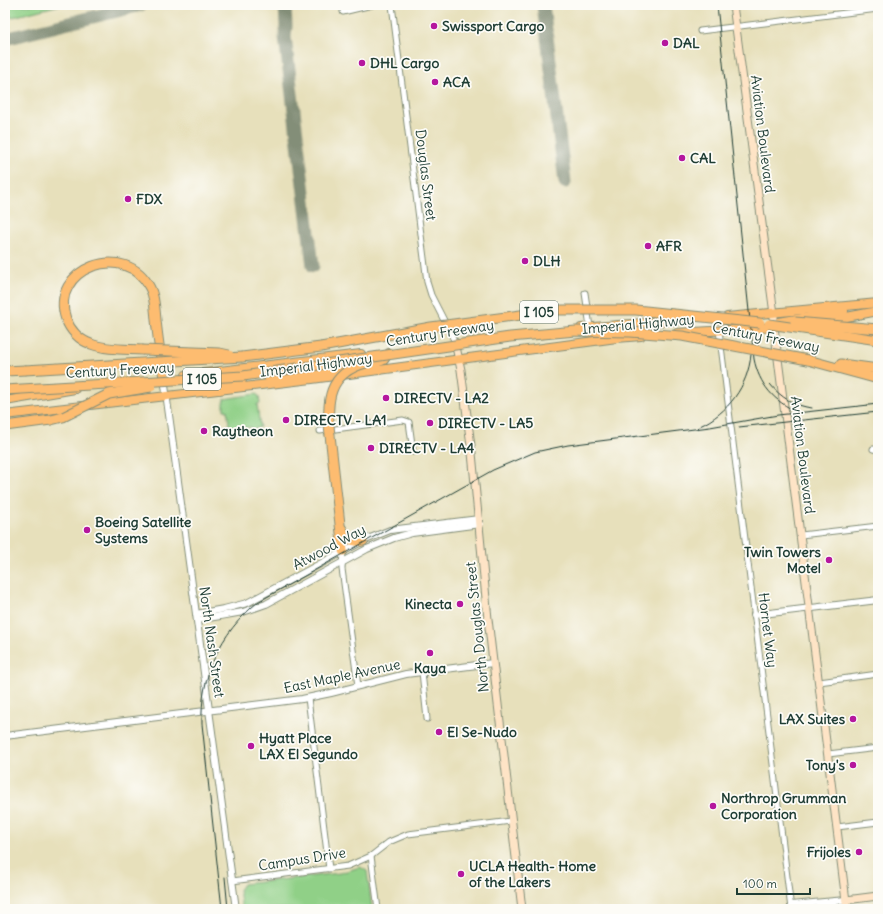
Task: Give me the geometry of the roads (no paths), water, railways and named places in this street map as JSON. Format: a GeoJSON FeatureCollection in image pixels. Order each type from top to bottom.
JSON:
{"type":"FeatureCollection","features":[{"type":"Feature","properties":{"kind":"highway"},"geometry":{"type":"LineString","coordinates":[[164,378],[150,288],[142,276],[134,268],[123,264],[99,263],[86,268],[77,275],[67,289],[63,305],[68,324],[73,332],[90,344],[120,349],[220,353],[242,357]]}},
{"type":"Feature","properties":{"kind":"highway","name":"Century Freeway"},"geometry":{"type":"LineString","coordinates":[[5,371],[242,357],[321,346],[493,318],[558,310],[636,310],[878,340]]}},
{"type":"Feature","properties":{"kind":"highway"},"geometry":{"type":"LineString","coordinates":[[772,326],[793,322],[878,329]]}},
{"type":"Feature","properties":{"kind":"highway","name":"Century Freeway"},"geometry":{"type":"LineString","coordinates":[[5,390],[243,376],[394,352],[510,337],[576,331],[605,331],[682,336],[808,360],[878,369]]}},
{"type":"Feature","properties":{"kind":"highway"},"geometry":{"type":"LineString","coordinates":[[343,551],[328,417],[328,404],[333,387],[338,380],[352,368],[394,352]]}},
{"type":"Feature","properties":{"kind":"highway"},"geometry":{"type":"LineString","coordinates":[[808,360],[878,379]]}},
{"type":"Feature","properties":{"kind":"highway"},"geometry":{"type":"LineString","coordinates":[[5,426],[63,417],[96,399],[126,390],[243,376]]}},
{"type":"Feature","properties":{"kind":"highway"},"geometry":{"type":"LineString","coordinates":[[341,528],[349,539],[354,542],[363,541]]}},
{"type":"Feature","properties":{"kind":"main road","name":"Aviation Boulevard"},"geometry":{"type":"LineString","coordinates":[[733,5],[774,314],[772,326],[801,535],[847,909]]}},
{"type":"Feature","properties":{"kind":"main road","name":"Imperial Highway"},"geometry":{"type":"LineString","coordinates":[[5,401],[77,389],[394,352],[455,342],[590,327],[671,320],[774,314],[876,303]]}},
{"type":"Feature","properties":{"kind":"main road"},"geometry":{"type":"LineString","coordinates":[[772,326],[779,322],[864,308],[876,303]]}},
{"type":"Feature","properties":{"kind":"main road"},"geometry":{"type":"LineString","coordinates":[[772,326],[847,318],[874,312]]}},
{"type":"Feature","properties":{"kind":"main road"},"geometry":{"type":"LineString","coordinates":[[589,341],[597,334],[654,325],[671,320]]}},
{"type":"Feature","properties":{"kind":"main road","name":"Imperial Highway"},"geometry":{"type":"LineString","coordinates":[[5,414],[219,390],[311,375],[459,359],[589,341],[772,326]]}},
{"type":"Feature","properties":{"kind":"main road","name":"North Douglas Street"},"geometry":{"type":"LineString","coordinates":[[455,342],[459,359],[480,522],[493,663],[522,909]]}},
{"type":"Feature","properties":{"kind":"main road"},"geometry":{"type":"LineString","coordinates":[[311,375],[374,364],[384,360],[394,352]]}},
{"type":"Feature","properties":{"kind":"main road"},"geometry":{"type":"LineString","coordinates":[[846,900],[878,896]]}},
{"type":"Feature","properties":{"kind":"street"},"geometry":{"type":"LineString","coordinates":[[343,12],[372,5]]}},
{"type":"Feature","properties":{"kind":"street","name":"Douglas Street"},"geometry":{"type":"LineString","coordinates":[[392,5],[427,282],[431,295],[455,342]]}},
{"type":"Feature","properties":{"kind":"street"},"geometry":{"type":"LineString","coordinates":[[700,31],[878,9]]}},
{"type":"Feature","properties":{"kind":"street"},"geometry":{"type":"LineString","coordinates":[[585,294],[590,327]]}},
{"type":"Feature","properties":{"kind":"street","name":"Hornet Way"},"geometry":{"type":"LineString","coordinates":[[719,330],[791,907]]}},
{"type":"Feature","properties":{"kind":"street"},"geometry":{"type":"LineString","coordinates":[[309,361],[311,375]]}},
{"type":"Feature","properties":{"kind":"street","name":"North Nash Street"},"geometry":{"type":"LineString","coordinates":[[164,378],[236,909]]}},
{"type":"Feature","properties":{"kind":"street"},"geometry":{"type":"LineString","coordinates":[[320,431],[403,420],[409,422],[414,452]]}},
{"type":"Feature","properties":{"kind":"street","name":"Atwood Way"},"geometry":{"type":"LineString","coordinates":[[196,614],[248,603],[343,551],[390,530],[402,527],[480,522]]}},
{"type":"Feature","properties":{"kind":"street","name":"Atwood Way"},"geometry":{"type":"LineString","coordinates":[[197,620],[243,612],[266,604],[367,548],[402,535],[480,522]]}},
{"type":"Feature","properties":{"kind":"street"},"geometry":{"type":"LineString","coordinates":[[801,535],[878,526]]}},
{"type":"Feature","properties":{"kind":"street"},"geometry":{"type":"LineString","coordinates":[[343,551],[342,562],[358,686]]}},
{"type":"Feature","properties":{"kind":"street"},"geometry":{"type":"LineString","coordinates":[[754,615],[878,600]]}},
{"type":"Feature","properties":{"kind":"street","name":"East Maple Avenue"},"geometry":{"type":"LineString","coordinates":[[5,736],[308,698],[391,677],[493,663]]}},
{"type":"Feature","properties":{"kind":"street"},"geometry":{"type":"LineString","coordinates":[[422,672],[427,719]]}},
{"type":"Feature","properties":{"kind":"street"},"geometry":{"type":"LineString","coordinates":[[819,682],[878,674]]}},
{"type":"Feature","properties":{"kind":"street"},"geometry":{"type":"LineString","coordinates":[[308,698],[329,868]]}},
{"type":"Feature","properties":{"kind":"street"},"geometry":{"type":"LineString","coordinates":[[828,754],[878,748]]}},
{"type":"Feature","properties":{"kind":"street","name":"Campus Drive"},"geometry":{"type":"LineString","coordinates":[[232,881],[348,866],[371,856],[388,842],[408,834],[512,821]]}},
{"type":"Feature","properties":{"kind":"street"},"geometry":{"type":"LineString","coordinates":[[837,827],[878,822]]}},
{"type":"Feature","properties":{"kind":"street"},"geometry":{"type":"LineString","coordinates":[[371,856],[378,909]]}},
{"type":"Feature","properties":{"kind":"street"},"geometry":{"type":"LineString","coordinates":[[791,907],[846,900]]}},
{"type":"Feature","properties":{"kind":"tram line"},"geometry":{"type":"LineString","coordinates":[[717,5],[754,359],[756,368],[769,391],[782,403],[798,412]]}},
{"type":"Feature","properties":{"kind":"tram line"},"geometry":{"type":"LineString","coordinates":[[700,426],[719,414],[735,397],[746,377],[751,355]]}},
{"type":"Feature","properties":{"kind":"tram line"},"geometry":{"type":"LineString","coordinates":[[770,384],[784,397],[794,403],[812,408]]}},
{"type":"Feature","properties":{"kind":"tram line"},"geometry":{"type":"LineString","coordinates":[[222,909],[202,724],[202,706],[209,672],[223,642],[233,627],[258,602],[493,470],[535,452],[568,445],[710,427],[778,415],[878,404]]}},
{"type":"Feature","properties":{"kind":"tram line"},"geometry":{"type":"LineString","coordinates":[[739,427],[878,412]]}},
{"type":"Feature","properties":{"kind":"tram line"},"geometry":{"type":"LineString","coordinates":[[225,877],[228,909]]}},
{"type":"Feature","properties":{"kind":"place","name":"Swissport Cargo"},"geometry":{"type":"Point","coordinates":[434,26]}},
{"type":"Feature","properties":{"kind":"place","name":"DAL"},"geometry":{"type":"Point","coordinates":[665,43]}},
{"type":"Feature","properties":{"kind":"place","name":"DHL Cargo"},"geometry":{"type":"Point","coordinates":[362,63]}},
{"type":"Feature","properties":{"kind":"place","name":"ACA"},"geometry":{"type":"Point","coordinates":[435,82]}},
{"type":"Feature","properties":{"kind":"place","name":"CAL"},"geometry":{"type":"Point","coordinates":[682,158]}},
{"type":"Feature","properties":{"kind":"place","name":"FDX"},"geometry":{"type":"Point","coordinates":[128,199]}},
{"type":"Feature","properties":{"kind":"place","name":"AFR"},"geometry":{"type":"Point","coordinates":[648,246]}},
{"type":"Feature","properties":{"kind":"place","name":"DLH"},"geometry":{"type":"Point","coordinates":[525,261]}},
{"type":"Feature","properties":{"kind":"place","name":"DIRECTV - LA2"},"geometry":{"type":"Point","coordinates":[386,398]}},
{"type":"Feature","properties":{"kind":"place","name":"DIRECTV - LA1"},"geometry":{"type":"Point","coordinates":[286,420]}},
{"type":"Feature","properties":{"kind":"place","name":"DIRECTV - LA5"},"geometry":{"type":"Point","coordinates":[430,423]}},
{"type":"Feature","properties":{"kind":"place","name":"Raytheon"},"geometry":{"type":"Point","coordinates":[204,431]}},
{"type":"Feature","properties":{"kind":"place","name":"DIRECTV - LA4"},"geometry":{"type":"Point","coordinates":[371,448]}},
{"type":"Feature","properties":{"kind":"place","name":"Boeing Satellite Systems"},"geometry":{"type":"Point","coordinates":[87,530]}},
{"type":"Feature","properties":{"kind":"place","name":"Twin Towers Motel"},"geometry":{"type":"Point","coordinates":[829,560]}},
{"type":"Feature","properties":{"kind":"place","name":"Kinecta"},"geometry":{"type":"Point","coordinates":[460,604]}},
{"type":"Feature","properties":{"kind":"place","name":"Kaya"},"geometry":{"type":"Point","coordinates":[430,653]}},
{"type":"Feature","properties":{"kind":"place","name":"LAX Suites"},"geometry":{"type":"Point","coordinates":[853,719]}},
{"type":"Feature","properties":{"kind":"place","name":"El Se-Nudo"},"geometry":{"type":"Point","coordinates":[439,732]}},
{"type":"Feature","properties":{"kind":"place","name":"Hyatt Place LAX El Segundo"},"geometry":{"type":"Point","coordinates":[251,746]}},
{"type":"Feature","properties":{"kind":"place","name":"Tony's"},"geometry":{"type":"Point","coordinates":[853,765]}},
{"type":"Feature","properties":{"kind":"place","name":"Northrop Grumman Corporation"},"geometry":{"type":"Point","coordinates":[713,806]}},
{"type":"Feature","properties":{"kind":"place","name":"Frijoles"},"geometry":{"type":"Point","coordinates":[859,852]}},
{"type":"Feature","properties":{"kind":"place","name":"UCLA Health- Home of the Lakers"},"geometry":{"type":"Point","coordinates":[461,874]}}]}
